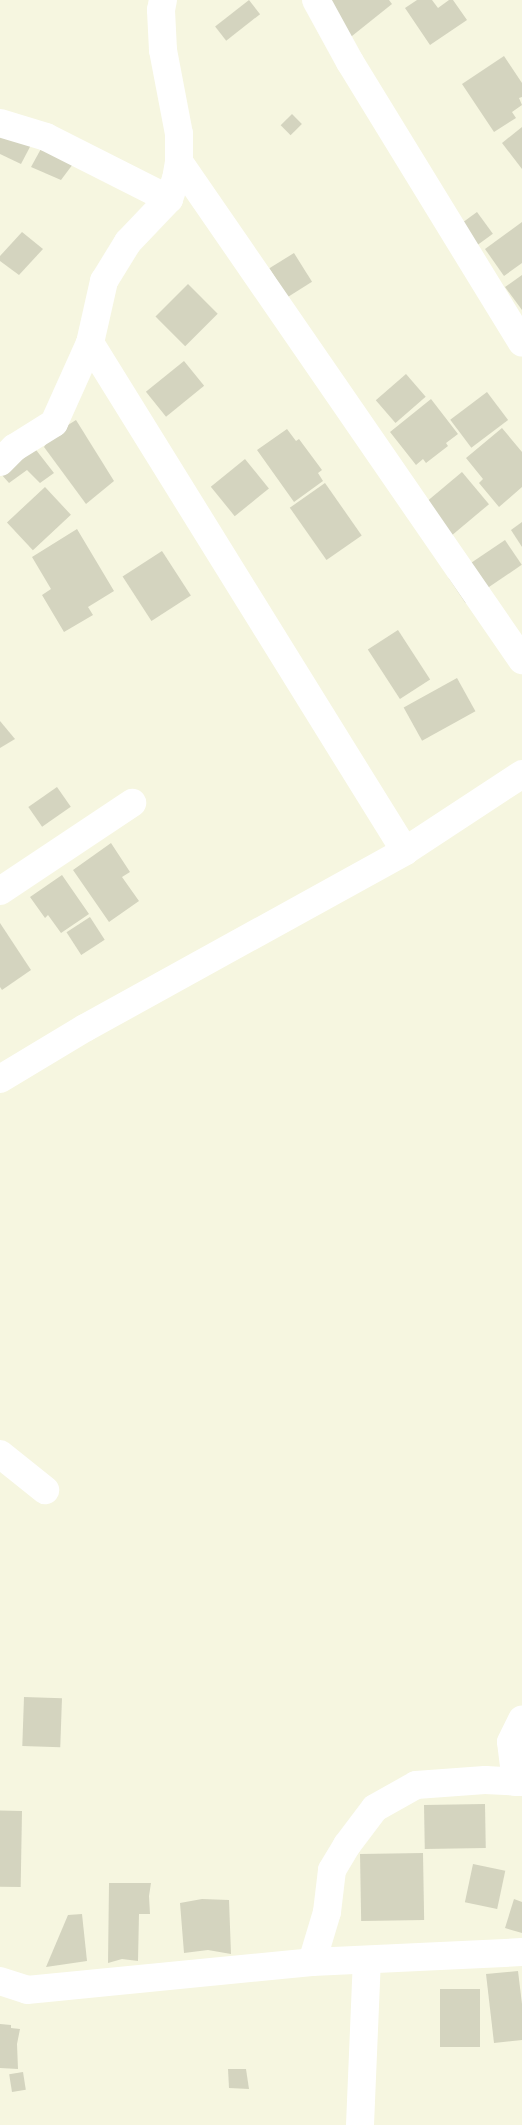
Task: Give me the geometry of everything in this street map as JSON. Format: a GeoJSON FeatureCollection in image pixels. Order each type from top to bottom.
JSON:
{"type":"FeatureCollection","features":[{"type":"Feature","properties":{"kind":"street"},"geometry":{"type":"LineString","coordinates":[[0,462],[14,448],[54,423],[90,343],[104,281],[128,242],[169,199],[176,179],[179,162],[179,134],[163,50],[161,10],[163,0]]}},
{"type":"Feature","properties":{"kind":"street"},"geometry":{"type":"LineString","coordinates":[[316,0],[350,62],[522,343]]}},
{"type":"Feature","properties":{"kind":"street"},"geometry":{"type":"LineString","coordinates":[[0,123],[46,137],[169,199]]}},
{"type":"Feature","properties":{"kind":"street"},"geometry":{"type":"LineString","coordinates":[[179,162],[522,660]]}},
{"type":"Feature","properties":{"kind":"street"},"geometry":{"type":"LineString","coordinates":[[90,343],[404,851]]}},
{"type":"Feature","properties":{"kind":"street"},"geometry":{"type":"LineString","coordinates":[[0,1079],[85,1028],[404,851],[522,774]]}},
{"type":"Feature","properties":{"kind":"street"},"geometry":{"type":"LineString","coordinates":[[0,891],[132,803]]}},
{"type":"Feature","properties":{"kind":"street"},"geometry":{"type":"LineString","coordinates":[[0,1454],[45,1490]]}},
{"type":"Feature","properties":{"kind":"street"},"geometry":{"type":"LineString","coordinates":[[312,1962],[326,1912],[332,1870],[347,1845],[376,1808],[416,1785],[486,1780],[519,1782],[511,1742],[522,1719]]}},
{"type":"Feature","properties":{"kind":"street"},"geometry":{"type":"LineString","coordinates":[[0,1980],[27,1990],[312,1962],[367,1961],[522,1952]]}},
{"type":"Feature","properties":{"kind":"street"},"geometry":{"type":"LineString","coordinates":[[360,2125],[367,1961]]}},
{"type":"Feature","properties":{"kind":"building"},"geometry":{"type":"Polygon","coordinates":[[[249,0],[260,14],[226,41],[215,26],[249,0]]]}},
{"type":"Feature","properties":{"kind":"building"},"geometry":{"type":"Polygon","coordinates":[[[315,0],[389,0],[392,4],[347,40],[315,0]]]}},
{"type":"Feature","properties":{"kind":"building"},"geometry":{"type":"Polygon","coordinates":[[[417,0],[432,0],[438,8],[449,0],[453,0],[467,20],[430,45],[405,8],[417,0]]]}},
{"type":"Feature","properties":{"kind":"building"},"geometry":{"type":"Polygon","coordinates":[[[504,56],[522,83],[522,97],[519,98],[522,105],[512,112],[516,118],[494,132],[462,84],[504,56]]]}},
{"type":"Feature","properties":{"kind":"building"},"geometry":{"type":"Polygon","coordinates":[[[292,114],[302,124],[291,135],[281,125],[292,114]]]}},
{"type":"Feature","properties":{"kind":"building"},"geometry":{"type":"Polygon","coordinates":[[[522,127],[522,169],[502,143],[522,127]]]}},
{"type":"Feature","properties":{"kind":"building"},"geometry":{"type":"Polygon","coordinates":[[[3,129],[32,143],[21,164],[0,154],[0,138],[3,129]]]}},
{"type":"Feature","properties":{"kind":"building"},"geometry":{"type":"Polygon","coordinates":[[[42,147],[76,160],[61,180],[31,167],[42,147]]]}},
{"type":"Feature","properties":{"kind":"building"},"geometry":{"type":"Polygon","coordinates":[[[477,212],[493,234],[466,253],[450,231],[477,212]]]}},
{"type":"Feature","properties":{"kind":"building"},"geometry":{"type":"Polygon","coordinates":[[[522,222],[522,263],[504,276],[485,249],[522,222]]]}},
{"type":"Feature","properties":{"kind":"building"},"geometry":{"type":"Polygon","coordinates":[[[22,232],[43,249],[19,275],[0,261],[0,256],[22,232]]]}},
{"type":"Feature","properties":{"kind":"building"},"geometry":{"type":"Polygon","coordinates":[[[294,253],[312,282],[287,297],[269,268],[294,253]]]}},
{"type":"Feature","properties":{"kind":"building"},"geometry":{"type":"Polygon","coordinates":[[[522,275],[522,310],[505,287],[522,275]]]}},
{"type":"Feature","properties":{"kind":"building"},"geometry":{"type":"Polygon","coordinates":[[[188,284],[218,314],[185,346],[155,317],[188,284]]]}},
{"type":"Feature","properties":{"kind":"building"},"geometry":{"type":"Polygon","coordinates":[[[184,361],[204,386],[166,417],[146,392],[184,361]]]}},
{"type":"Feature","properties":{"kind":"building"},"geometry":{"type":"Polygon","coordinates":[[[406,374],[426,397],[395,423],[376,400],[406,374]]]}},
{"type":"Feature","properties":{"kind":"building"},"geometry":{"type":"Polygon","coordinates":[[[487,392],[508,420],[471,448],[450,420],[487,392]]]}},
{"type":"Feature","properties":{"kind":"building"},"geometry":{"type":"Polygon","coordinates":[[[431,399],[458,434],[446,443],[448,446],[426,463],[423,459],[416,465],[390,432],[431,399]]]}},
{"type":"Feature","properties":{"kind":"building"},"geometry":{"type":"Polygon","coordinates":[[[76,420],[114,481],[86,504],[44,447],[52,435],[76,420]]]}},
{"type":"Feature","properties":{"kind":"building"},"geometry":{"type":"Polygon","coordinates":[[[502,428],[522,452],[522,487],[499,507],[479,483],[483,479],[466,458],[502,428]]]}},
{"type":"Feature","properties":{"kind":"building"},"geometry":{"type":"Polygon","coordinates":[[[287,429],[296,441],[299,439],[322,470],[318,473],[323,481],[294,502],[257,450],[287,429]]]}},
{"type":"Feature","properties":{"kind":"building"},"geometry":{"type":"Polygon","coordinates":[[[33,446],[54,473],[40,483],[27,470],[9,483],[1,474],[33,446]]]}},
{"type":"Feature","properties":{"kind":"building"},"geometry":{"type":"Polygon","coordinates":[[[245,459],[269,489],[235,516],[211,487],[245,459]]]}},
{"type":"Feature","properties":{"kind":"building"},"geometry":{"type":"Polygon","coordinates":[[[462,472],[489,504],[442,544],[415,512],[462,472]]]}},
{"type":"Feature","properties":{"kind":"building"},"geometry":{"type":"Polygon","coordinates":[[[325,483],[362,535],[326,560],[290,508],[325,483]]]}},
{"type":"Feature","properties":{"kind":"building"},"geometry":{"type":"Polygon","coordinates":[[[45,487],[71,515],[33,550],[7,522],[45,487]]]}},
{"type":"Feature","properties":{"kind":"building"},"geometry":{"type":"Polygon","coordinates":[[[522,522],[522,547],[511,530],[522,522]]]}},
{"type":"Feature","properties":{"kind":"building"},"geometry":{"type":"Polygon","coordinates":[[[77,529],[114,591],[88,607],[93,615],[64,632],[42,595],[51,589],[32,557],[77,529]]]}},
{"type":"Feature","properties":{"kind":"building"},"geometry":{"type":"Polygon","coordinates":[[[505,540],[522,565],[465,603],[449,578],[505,540]]]}},
{"type":"Feature","properties":{"kind":"building"},"geometry":{"type":"Polygon","coordinates":[[[162,551],[191,595],[151,621],[123,577],[162,551]]]}},
{"type":"Feature","properties":{"kind":"building"},"geometry":{"type":"Polygon","coordinates":[[[398,630],[430,679],[400,699],[368,650],[398,630]]]}},
{"type":"Feature","properties":{"kind":"building"},"geometry":{"type":"Polygon","coordinates":[[[457,678],[475,711],[422,741],[404,708],[457,678]]]}},
{"type":"Feature","properties":{"kind":"building"},"geometry":{"type":"Polygon","coordinates":[[[0,721],[15,739],[0,748],[0,721]]]}},
{"type":"Feature","properties":{"kind":"building"},"geometry":{"type":"Polygon","coordinates":[[[57,787],[71,807],[42,827],[28,807],[57,787]]]}},
{"type":"Feature","properties":{"kind":"building"},"geometry":{"type":"Polygon","coordinates":[[[111,843],[130,872],[122,877],[139,901],[109,922],[73,870],[111,843]]]}},
{"type":"Feature","properties":{"kind":"building"},"geometry":{"type":"Polygon","coordinates":[[[62,875],[89,914],[61,933],[48,915],[45,918],[30,897],[62,875]]]}},
{"type":"Feature","properties":{"kind":"building"},"geometry":{"type":"Polygon","coordinates":[[[90,917],[105,940],[81,955],[67,932],[90,917]]]}},
{"type":"Feature","properties":{"kind":"building"},"geometry":{"type":"Polygon","coordinates":[[[0,923],[31,970],[2,990],[0,987],[0,923]]]}},
{"type":"Feature","properties":{"kind":"building"},"geometry":{"type":"Polygon","coordinates":[[[24,1697],[62,1698],[60,1747],[22,1746],[24,1697]]]}},
{"type":"Feature","properties":{"kind":"building"},"geometry":{"type":"Polygon","coordinates":[[[485,1804],[486,1848],[425,1849],[424,1805],[485,1804]]]}},
{"type":"Feature","properties":{"kind":"building"},"geometry":{"type":"Polygon","coordinates":[[[0,1811],[22,1811],[21,1887],[0,1887],[0,1811]]]}},
{"type":"Feature","properties":{"kind":"building"},"geometry":{"type":"Polygon","coordinates":[[[423,1853],[424,1920],[361,1921],[360,1854],[423,1853]]]}},
{"type":"Feature","properties":{"kind":"building"},"geometry":{"type":"Polygon","coordinates":[[[473,1864],[505,1871],[497,1909],[465,1902],[473,1864]]]}},
{"type":"Feature","properties":{"kind":"building"},"geometry":{"type":"Polygon","coordinates":[[[109,1883],[151,1883],[149,1896],[150,1914],[139,1914],[138,1961],[122,1959],[108,1963],[109,1883]]]}},
{"type":"Feature","properties":{"kind":"building"},"geometry":{"type":"Polygon","coordinates":[[[202,1899],[229,1900],[231,1954],[208,1950],[184,1953],[180,1903],[202,1899]]]}},
{"type":"Feature","properties":{"kind":"building"},"geometry":{"type":"Polygon","coordinates":[[[514,1899],[522,1902],[522,1933],[505,1928],[514,1899]]]}},
{"type":"Feature","properties":{"kind":"building"},"geometry":{"type":"Polygon","coordinates":[[[82,1914],[87,1961],[46,1967],[68,1915],[82,1914]]]}},
{"type":"Feature","properties":{"kind":"building"},"geometry":{"type":"Polygon","coordinates":[[[518,1971],[522,2004],[522,2040],[494,2043],[486,1974],[518,1971]]]}},
{"type":"Feature","properties":{"kind":"building"},"geometry":{"type":"Polygon","coordinates":[[[440,1989],[480,1989],[480,2047],[440,2047],[440,1989]]]}},
{"type":"Feature","properties":{"kind":"building"},"geometry":{"type":"Polygon","coordinates":[[[0,2024],[11,2025],[11,2028],[20,2029],[17,2044],[18,2069],[0,2068],[0,2024]]]}},
{"type":"Feature","properties":{"kind":"building"},"geometry":{"type":"Polygon","coordinates":[[[228,2069],[246,2069],[249,2089],[229,2088],[228,2069]]]}},
{"type":"Feature","properties":{"kind":"building"},"geometry":{"type":"Polygon","coordinates":[[[23,2072],[26,2090],[12,2092],[9,2074],[23,2072]]]}}]}
